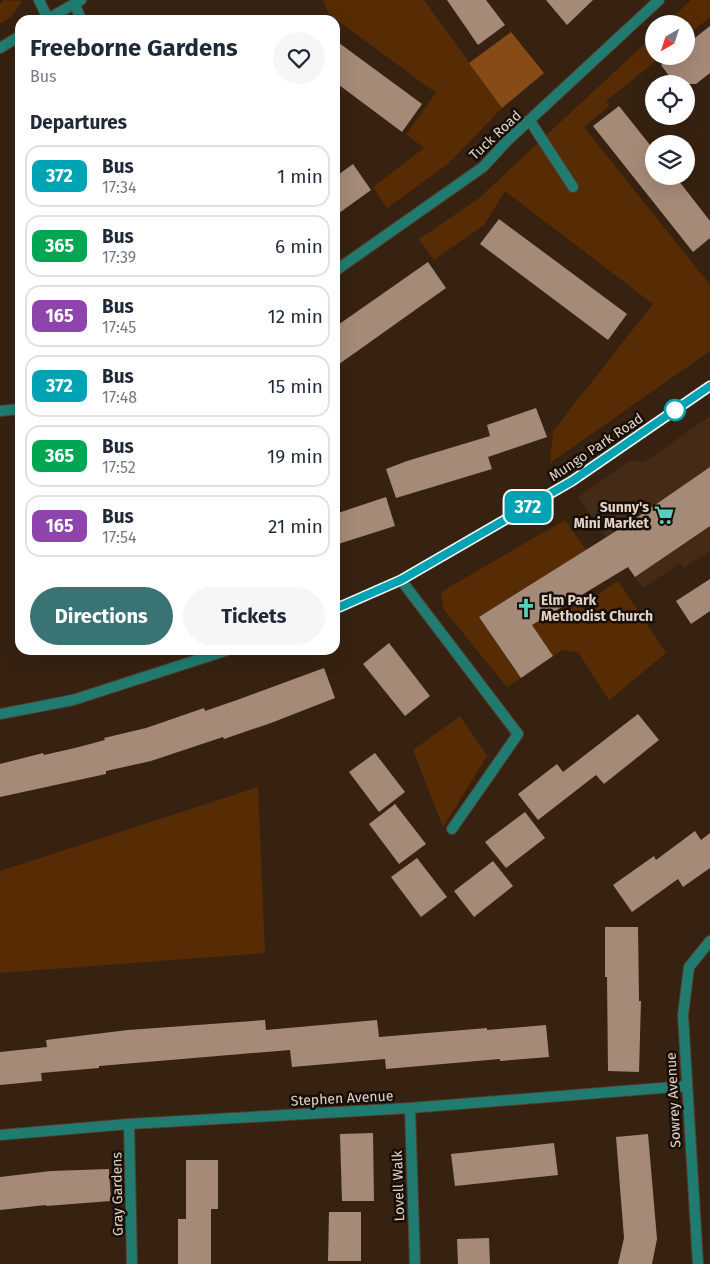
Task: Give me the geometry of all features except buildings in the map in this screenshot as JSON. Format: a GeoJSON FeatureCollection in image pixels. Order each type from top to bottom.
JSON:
{"type":"FeatureCollection","features":[{"type":"Feature","properties":{"kind":"street"},"geometry":{"type":"LineString","coordinates":[[39,0],[45,15]]}},
{"type":"Feature","properties":{"kind":"street","name":"Tuck Road"},"geometry":{"type":"LineString","coordinates":[[340,267],[483,167],[508,140],[659,0]]}},
{"type":"Feature","properties":{"kind":"street"},"geometry":{"type":"LineString","coordinates":[[54,15],[78,2],[80,15]]}},
{"type":"Feature","properties":{"kind":"street"},"geometry":{"type":"LineString","coordinates":[[0,48],[15,39]]}},
{"type":"Feature","properties":{"kind":"street"},"geometry":{"type":"LineString","coordinates":[[530,121],[573,186]]}},
{"type":"Feature","properties":{"kind":"street","name":"Mungo Park Road"},"geometry":{"type":"LineString","coordinates":[[340,607],[401,580],[572,481],[710,386]]}},
{"type":"Feature","properties":{"kind":"street"},"geometry":{"type":"LineString","coordinates":[[0,411],[15,410]]}},
{"type":"Feature","properties":{"kind":"street"},"geometry":{"type":"LineString","coordinates":[[401,580],[518,734],[452,829]]}},
{"type":"Feature","properties":{"kind":"street"},"geometry":{"type":"LineString","coordinates":[[0,714],[73,700],[212,655]]}},
{"type":"Feature","properties":{"kind":"street","name":"Sowrey Avenue"},"geometry":{"type":"LineString","coordinates":[[698,1264],[683,1014],[689,967],[710,941]]}},
{"type":"Feature","properties":{"kind":"street","name":"Stephen Avenue"},"geometry":{"type":"LineString","coordinates":[[0,1135],[129,1124],[410,1108],[686,1086]]}},
{"type":"Feature","properties":{"kind":"street","name":"Lovell Walk"},"geometry":{"type":"LineString","coordinates":[[410,1108],[415,1264]]}},
{"type":"Feature","properties":{"kind":"street","name":"Gray Gardens"},"geometry":{"type":"LineString","coordinates":[[129,1124],[132,1264]]}},
{"type":"Feature","properties":{"kind":"shaded area"},"geometry":{"type":"Polygon","coordinates":[[[3,0],[22,1],[12,16],[0,24],[0,4],[3,0]]]}},
{"type":"Feature","properties":{"kind":"shaded area"},"geometry":{"type":"Polygon","coordinates":[[[323,0],[424,0],[502,108],[448,164],[387,208],[373,187],[424,148],[406,134],[436,93],[340,22],[340,15],[329,14],[323,0]]]}},
{"type":"Feature","properties":{"kind":"shaded area"},"geometry":{"type":"Polygon","coordinates":[[[691,0],[710,0],[710,17],[695,30],[695,15],[675,15],[691,0]]]}},
{"type":"Feature","properties":{"kind":"shaded area"},"geometry":{"type":"Polygon","coordinates":[[[511,32],[544,73],[502,108],[469,63],[511,32]]]}},
{"type":"Feature","properties":{"kind":"shaded area"},"geometry":{"type":"Polygon","coordinates":[[[645,43],[645,65],[651,65],[606,101],[609,106],[584,127],[710,285],[710,351],[550,463],[553,431],[653,304],[505,191],[484,225],[434,260],[419,239],[478,199],[645,43]]]}},
{"type":"Feature","properties":{"kind":"shaded area"},"geometry":{"type":"Polygon","coordinates":[[[710,416],[710,551],[684,568],[680,563],[643,588],[578,497],[631,460],[643,463],[710,416]]]}},
{"type":"Feature","properties":{"kind":"shaded area"},"geometry":{"type":"Polygon","coordinates":[[[565,520],[586,550],[479,617],[521,678],[507,687],[444,610],[441,592],[565,520]]]}},
{"type":"Feature","properties":{"kind":"shaded area"},"geometry":{"type":"Polygon","coordinates":[[[618,581],[666,653],[609,700],[578,652],[561,650],[553,656],[532,625],[576,598],[581,605],[618,581]]]}},
{"type":"Feature","properties":{"kind":"shaded area"},"geometry":{"type":"Polygon","coordinates":[[[460,716],[487,756],[443,827],[413,750],[460,716]]]}},
{"type":"Feature","properties":{"kind":"shaded area"},"geometry":{"type":"Polygon","coordinates":[[[258,787],[265,953],[0,973],[0,871],[258,787]]]}},
{"type":"Feature","properties":{"kind":"bus line","name":"372"},"geometry":{"type":"LineString","coordinates":[[340,607],[401,580],[572,481],[710,386]]}},
{"type":"Feature","properties":{"kind":"place","name":"Sunny's Mini Market"},"geometry":{"type":"Point","coordinates":[664,515]}},
{"type":"Feature","properties":{"kind":"place","name":"Elm Park Methodist Church"},"geometry":{"type":"Point","coordinates":[526,608]}}]}
